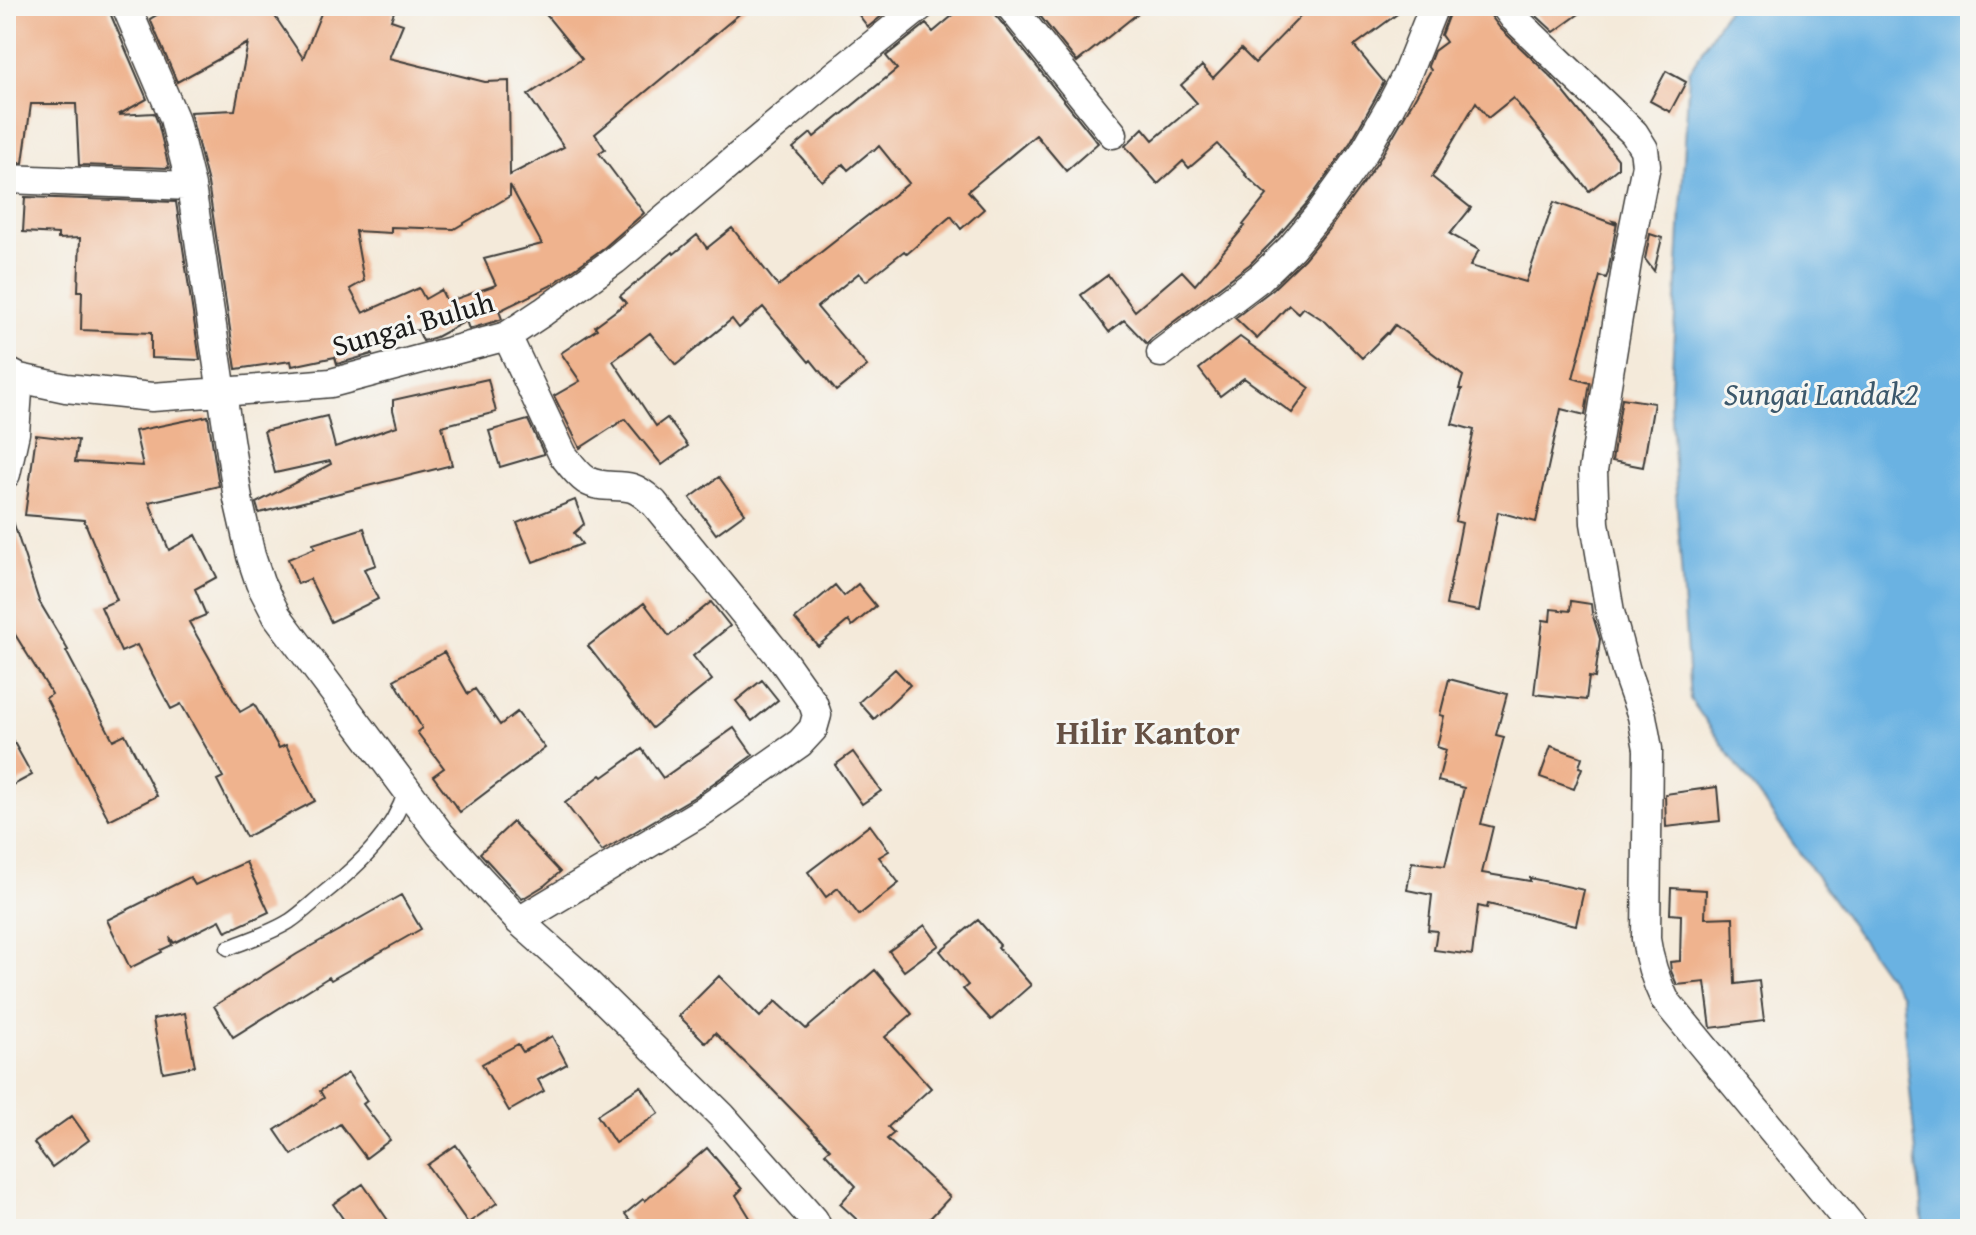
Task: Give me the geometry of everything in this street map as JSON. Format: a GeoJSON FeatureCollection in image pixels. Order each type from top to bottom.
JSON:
{"type":"FeatureCollection","features":[{"type":"Feature","properties":{"kind":"street"},"geometry":{"type":"LineString","coordinates":[[126,6],[174,118],[191,186],[238,499],[251,556],[260,583],[277,616],[440,834],[519,921],[576,972],[722,1116],[777,1176],[818,1229]]}},
{"type":"Feature","properties":{"kind":"street","name":"Sungai Buluh"},"geometry":{"type":"LineString","coordinates":[[12,375],[66,388],[152,397],[222,392],[331,383],[507,336],[615,260],[921,6]]}},
{"type":"Feature","properties":{"kind":"street"},"geometry":{"type":"LineString","coordinates":[[1010,6],[1113,134]]}},
{"type":"Feature","properties":{"kind":"street"},"geometry":{"type":"LineString","coordinates":[[1161,353],[1261,277],[1291,248],[1320,213],[1364,152],[1395,97],[1434,6]]}},
{"type":"Feature","properties":{"kind":"street"},"geometry":{"type":"LineString","coordinates":[[1505,6],[1634,133],[1644,149],[1646,165],[1593,471],[1595,523],[1608,600],[1626,671],[1642,716],[1648,749],[1646,939],[1649,960],[1665,1000],[1854,1229]]}},
{"type":"Feature","properties":{"kind":"street"},"geometry":{"type":"LineString","coordinates":[[6,179],[191,186]]}},
{"type":"Feature","properties":{"kind":"street"},"geometry":{"type":"LineString","coordinates":[[507,336],[563,455],[575,470],[597,485],[634,488],[654,503],[784,662],[813,703],[817,715],[813,729],[800,743],[703,811],[519,921]]}},
{"type":"Feature","properties":{"kind":"street"},"geometry":{"type":"LineString","coordinates":[[6,474],[15,433],[12,375]]}},
{"type":"Feature","properties":{"kind":"lane"},"geometry":{"type":"LineString","coordinates":[[228,948],[291,920],[339,881],[370,853],[394,821],[407,789]]}},
{"type":"Feature","properties":{"kind":"water","name":"Sungai Landak2"},"geometry":{"type":"Polygon","coordinates":[[[1729,6],[1970,6],[1970,1229],[1923,1227],[1901,995],[1690,699],[1670,403],[1689,72],[1729,6]]]}},
{"type":"Feature","properties":{"kind":"building"},"geometry":{"type":"Polygon","coordinates":[[[6,6],[109,6],[147,99],[118,115],[154,113],[169,168],[79,165],[76,104],[31,104],[23,163],[6,162],[6,6]]]}},
{"type":"Feature","properties":{"kind":"building"},"geometry":{"type":"Polygon","coordinates":[[[172,6],[268,6],[303,58],[324,6],[396,6],[391,20],[403,24],[389,58],[485,82],[509,81],[510,175],[564,147],[528,95],[582,59],[539,6],[749,6],[595,134],[605,149],[599,153],[644,213],[605,247],[550,286],[499,311],[500,320],[469,329],[466,321],[423,341],[418,330],[370,343],[372,354],[337,364],[335,357],[292,366],[291,361],[236,369],[208,183],[190,112],[235,110],[248,43],[177,82],[150,19],[172,6]],[[510,185],[510,196],[454,229],[391,227],[391,233],[355,231],[364,281],[350,289],[363,313],[419,288],[425,299],[441,290],[447,302],[496,285],[484,259],[542,244],[510,185]]]}},
{"type":"Feature","properties":{"kind":"building"},"geometry":{"type":"Polygon","coordinates":[[[852,6],[894,6],[868,27],[852,6]]]}},
{"type":"Feature","properties":{"kind":"building"},"geometry":{"type":"Polygon","coordinates":[[[964,6],[993,6],[997,17],[1098,143],[1066,171],[1036,135],[968,191],[984,209],[961,229],[951,216],[907,254],[904,251],[866,281],[859,273],[817,307],[867,366],[836,391],[763,307],[739,328],[732,319],[676,365],[650,333],[613,361],[656,426],[667,418],[688,446],[662,465],[625,419],[580,448],[554,396],[580,381],[561,353],[597,329],[595,326],[626,303],[620,296],[697,235],[707,248],[732,228],[778,286],[909,183],[879,146],[848,170],[843,164],[822,181],[793,148],[811,133],[814,137],[897,69],[886,56],[926,24],[933,32],[964,6]]]}},
{"type":"Feature","properties":{"kind":"building"},"geometry":{"type":"Polygon","coordinates":[[[1032,6],[1147,6],[1077,62],[1032,6]]]}},
{"type":"Feature","properties":{"kind":"building"},"geometry":{"type":"Polygon","coordinates":[[[1291,6],[1408,6],[1354,46],[1384,82],[1375,99],[1350,143],[1307,203],[1250,264],[1147,344],[1124,320],[1109,332],[1081,295],[1108,275],[1135,311],[1182,271],[1195,285],[1267,195],[1217,144],[1189,168],[1183,161],[1158,184],[1125,146],[1143,128],[1153,140],[1197,103],[1181,85],[1202,66],[1213,78],[1241,49],[1255,63],[1300,17],[1291,6]]]}},
{"type":"Feature","properties":{"kind":"building"},"geometry":{"type":"Polygon","coordinates":[[[1460,6],[1488,6],[1500,28],[1555,81],[1618,159],[1618,168],[1589,191],[1513,98],[1488,118],[1476,102],[1432,177],[1471,208],[1450,234],[1479,250],[1470,266],[1526,282],[1554,202],[1617,225],[1608,273],[1606,278],[1600,276],[1573,378],[1590,383],[1585,415],[1561,409],[1536,522],[1498,512],[1479,611],[1446,605],[1462,523],[1455,521],[1474,430],[1452,424],[1463,376],[1395,325],[1362,358],[1326,322],[1303,307],[1298,313],[1289,305],[1257,339],[1235,318],[1273,289],[1304,259],[1378,162],[1431,70],[1428,66],[1434,51],[1446,42],[1441,35],[1449,14],[1460,6]]]}},
{"type":"Feature","properties":{"kind":"building"},"geometry":{"type":"Polygon","coordinates":[[[1526,6],[1590,6],[1554,32],[1526,6]]]}},
{"type":"Feature","properties":{"kind":"building"},"geometry":{"type":"Polygon","coordinates":[[[1666,71],[1686,82],[1670,112],[1650,101],[1666,71]]]}},
{"type":"Feature","properties":{"kind":"building"},"geometry":{"type":"Polygon","coordinates":[[[25,197],[176,202],[200,360],[151,358],[151,333],[81,330],[82,291],[78,291],[80,238],[58,239],[58,234],[23,232],[25,197]]]}},
{"type":"Feature","properties":{"kind":"building"},"geometry":{"type":"Polygon","coordinates":[[[1650,234],[1662,238],[1654,271],[1645,259],[1650,234]]]}},
{"type":"Feature","properties":{"kind":"building"},"geometry":{"type":"Polygon","coordinates":[[[1240,337],[1310,388],[1292,413],[1244,378],[1220,396],[1199,369],[1240,337]]]}},
{"type":"Feature","properties":{"kind":"building"},"geometry":{"type":"Polygon","coordinates":[[[488,379],[496,412],[442,426],[452,465],[259,513],[256,503],[331,464],[330,461],[275,473],[264,431],[327,416],[335,447],[397,426],[393,400],[488,379]]]}},
{"type":"Feature","properties":{"kind":"building"},"geometry":{"type":"Polygon","coordinates":[[[1622,398],[1654,403],[1643,467],[1612,461],[1622,398]]]}},
{"type":"Feature","properties":{"kind":"building"},"geometry":{"type":"Polygon","coordinates":[[[208,416],[219,486],[149,502],[169,550],[196,535],[217,577],[195,589],[206,615],[189,622],[240,712],[254,704],[279,748],[286,745],[315,801],[246,837],[217,780],[223,777],[181,704],[171,709],[137,645],[121,652],[101,607],[117,600],[84,520],[25,515],[36,435],[78,440],[75,462],[143,466],[135,431],[208,416]]]}},
{"type":"Feature","properties":{"kind":"building"},"geometry":{"type":"Polygon","coordinates":[[[528,420],[544,454],[500,467],[489,431],[528,420]]]}},
{"type":"Feature","properties":{"kind":"building"},"geometry":{"type":"Polygon","coordinates":[[[719,477],[745,513],[716,534],[690,498],[719,477]]]}},
{"type":"Feature","properties":{"kind":"building"},"geometry":{"type":"Polygon","coordinates":[[[575,500],[584,524],[574,533],[582,544],[533,562],[517,523],[575,500]]]}},
{"type":"Feature","properties":{"kind":"building"},"geometry":{"type":"Polygon","coordinates":[[[11,515],[39,601],[68,650],[113,740],[125,734],[157,796],[109,820],[46,698],[52,694],[6,620],[6,516],[11,515]]]}},
{"type":"Feature","properties":{"kind":"building"},"geometry":{"type":"Polygon","coordinates":[[[364,528],[376,565],[364,569],[378,599],[331,622],[310,579],[298,584],[288,559],[315,548],[313,544],[364,528]]]}},
{"type":"Feature","properties":{"kind":"building"},"geometry":{"type":"Polygon","coordinates":[[[858,584],[876,606],[852,626],[848,621],[818,646],[795,619],[835,585],[844,596],[858,584]]]}},
{"type":"Feature","properties":{"kind":"building"},"geometry":{"type":"Polygon","coordinates":[[[1571,601],[1591,604],[1600,639],[1595,678],[1589,677],[1586,700],[1534,694],[1543,620],[1550,621],[1551,609],[1570,611],[1571,601]]]}},
{"type":"Feature","properties":{"kind":"building"},"geometry":{"type":"Polygon","coordinates":[[[711,602],[730,626],[693,656],[712,680],[652,728],[588,646],[644,603],[669,636],[711,602]]]}},
{"type":"Feature","properties":{"kind":"building"},"geometry":{"type":"Polygon","coordinates":[[[444,652],[468,694],[475,689],[500,725],[517,712],[545,748],[460,812],[433,776],[444,768],[417,732],[422,728],[394,680],[444,652]]]}},
{"type":"Feature","properties":{"kind":"building"},"geometry":{"type":"Polygon","coordinates":[[[895,669],[910,685],[874,719],[859,702],[895,669]]]}},
{"type":"Feature","properties":{"kind":"building"},"geometry":{"type":"Polygon","coordinates":[[[1449,679],[1507,694],[1496,735],[1504,737],[1481,824],[1493,827],[1482,873],[1530,881],[1530,878],[1584,890],[1576,925],[1488,904],[1487,908],[1478,906],[1472,955],[1434,950],[1437,931],[1428,930],[1432,895],[1407,890],[1412,862],[1445,866],[1464,788],[1438,781],[1446,750],[1437,747],[1444,716],[1440,715],[1449,679]]]}},
{"type":"Feature","properties":{"kind":"building"},"geometry":{"type":"Polygon","coordinates":[[[762,680],[778,700],[752,721],[736,701],[762,680]]]}},
{"type":"Feature","properties":{"kind":"building"},"geometry":{"type":"Polygon","coordinates":[[[6,728],[32,775],[6,789],[6,728]]]}},
{"type":"Feature","properties":{"kind":"building"},"geometry":{"type":"Polygon","coordinates":[[[734,728],[753,755],[694,797],[602,851],[565,803],[642,749],[663,778],[734,728]]]}},
{"type":"Feature","properties":{"kind":"building"},"geometry":{"type":"Polygon","coordinates":[[[1551,746],[1582,757],[1579,767],[1582,768],[1574,789],[1540,777],[1551,746]]]}},
{"type":"Feature","properties":{"kind":"building"},"geometry":{"type":"Polygon","coordinates":[[[853,752],[881,791],[862,804],[835,765],[853,752]]]}},
{"type":"Feature","properties":{"kind":"building"},"geometry":{"type":"Polygon","coordinates":[[[1717,787],[1720,821],[1666,827],[1665,794],[1717,787]]]}},
{"type":"Feature","properties":{"kind":"building"},"geometry":{"type":"Polygon","coordinates":[[[513,822],[560,872],[522,899],[480,853],[513,822]]]}},
{"type":"Feature","properties":{"kind":"building"},"geometry":{"type":"Polygon","coordinates":[[[870,825],[889,851],[879,857],[899,883],[859,915],[838,888],[826,897],[808,872],[870,825]]]}},
{"type":"Feature","properties":{"kind":"building"},"geometry":{"type":"Polygon","coordinates":[[[246,862],[269,912],[226,932],[220,920],[174,943],[170,937],[172,945],[130,968],[107,920],[190,877],[195,885],[246,862]]]}},
{"type":"Feature","properties":{"kind":"building"},"geometry":{"type":"Polygon","coordinates":[[[1671,888],[1706,890],[1705,918],[1733,917],[1735,984],[1759,981],[1764,1021],[1711,1028],[1705,982],[1677,985],[1670,962],[1680,961],[1681,915],[1670,914],[1671,888]]]}},
{"type":"Feature","properties":{"kind":"building"},"geometry":{"type":"Polygon","coordinates":[[[401,895],[421,929],[331,980],[329,977],[233,1037],[214,1006],[401,895]]]}},
{"type":"Feature","properties":{"kind":"building"},"geometry":{"type":"Polygon","coordinates":[[[978,920],[1031,985],[991,1020],[963,989],[968,985],[940,951],[978,920]]]}},
{"type":"Feature","properties":{"kind":"building"},"geometry":{"type":"Polygon","coordinates":[[[925,925],[939,945],[904,971],[889,951],[925,925]]]}},
{"type":"Feature","properties":{"kind":"building"},"geometry":{"type":"Polygon","coordinates":[[[875,970],[912,1014],[885,1037],[931,1088],[888,1127],[894,1133],[887,1139],[950,1197],[920,1229],[867,1229],[840,1204],[856,1186],[825,1153],[830,1149],[715,1033],[706,1043],[679,1016],[719,976],[760,1017],[776,1001],[806,1029],[875,970]]]}},
{"type":"Feature","properties":{"kind":"building"},"geometry":{"type":"Polygon","coordinates":[[[185,1013],[195,1066],[163,1072],[153,1019],[185,1013]]]}},
{"type":"Feature","properties":{"kind":"building"},"geometry":{"type":"Polygon","coordinates":[[[552,1036],[567,1064],[538,1080],[544,1091],[509,1111],[482,1064],[518,1044],[523,1052],[552,1036]]]}},
{"type":"Feature","properties":{"kind":"building"},"geometry":{"type":"Polygon","coordinates":[[[348,1073],[367,1101],[363,1104],[390,1140],[366,1158],[340,1124],[292,1155],[275,1130],[324,1098],[320,1091],[348,1073]]]}},
{"type":"Feature","properties":{"kind":"building"},"geometry":{"type":"Polygon","coordinates":[[[641,1086],[659,1113],[615,1143],[597,1115],[641,1086]]]}},
{"type":"Feature","properties":{"kind":"building"},"geometry":{"type":"Polygon","coordinates":[[[72,1116],[89,1140],[52,1167],[34,1143],[72,1116]]]}},
{"type":"Feature","properties":{"kind":"building"},"geometry":{"type":"Polygon","coordinates":[[[456,1145],[497,1203],[468,1223],[427,1165],[456,1145]]]}},
{"type":"Feature","properties":{"kind":"building"},"geometry":{"type":"Polygon","coordinates":[[[707,1148],[742,1189],[736,1195],[757,1229],[637,1229],[625,1214],[643,1199],[645,1201],[707,1148]]]}},
{"type":"Feature","properties":{"kind":"building"},"geometry":{"type":"Polygon","coordinates":[[[363,1184],[394,1229],[350,1229],[333,1204],[363,1184]]]}},
{"type":"Feature","properties":{"kind":"district","name":"Hilir Kantor"},"geometry":{"type":"Point","coordinates":[1148,732]}}]}
